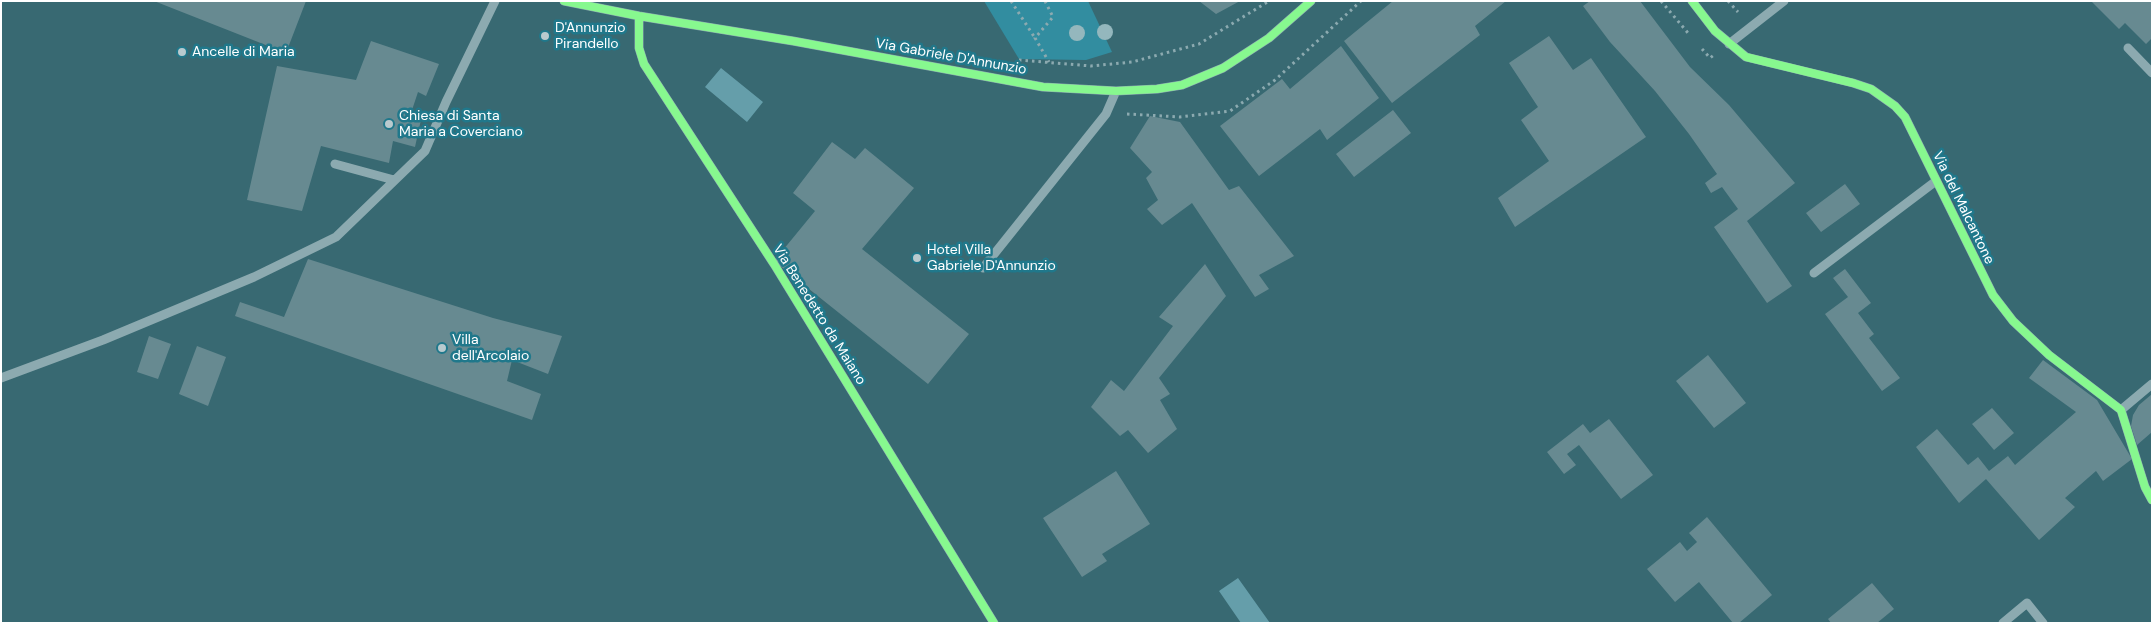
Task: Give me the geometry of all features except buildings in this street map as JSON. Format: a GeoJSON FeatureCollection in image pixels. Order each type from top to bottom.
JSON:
{"type":"FeatureCollection","features":[{"type":"Feature","properties":{"kind":"street"},"geometry":{"type":"LineString","coordinates":[[1,378],[102,340],[254,277],[336,237],[425,151],[446,102],[495,1]]}},
{"type":"Feature","properties":{"kind":"street","name":"Via Gabriele D'Annunzio"},"geometry":{"type":"LineString","coordinates":[[564,1],[639,16],[794,41],[1043,87],[1116,91],[1157,89],[1182,84],[1223,68],[1269,38],[1311,1]]}},
{"type":"Feature","properties":{"kind":"street","name":"Via del Malcantone"},"geometry":{"type":"LineString","coordinates":[[1692,1],[1729,44],[1746,57],[1853,83],[1884,97],[1905,117],[1992,295],[2013,321],[2049,354],[2121,410]]}},
{"type":"Feature","properties":{"kind":"street"},"geometry":{"type":"LineString","coordinates":[[1729,44],[1784,1]]}},
{"type":"Feature","properties":{"kind":"street","name":"Via Benedetto da Maiano"},"geometry":{"type":"LineString","coordinates":[[639,16],[639,48],[644,64],[774,264],[994,623]]}},
{"type":"Feature","properties":{"kind":"street"},"geometry":{"type":"LineString","coordinates":[[2128,48],[2152,73]]}},
{"type":"Feature","properties":{"kind":"street"},"geometry":{"type":"LineString","coordinates":[[983,268],[1106,114],[1116,91]]}},
{"type":"Feature","properties":{"kind":"street"},"geometry":{"type":"LineString","coordinates":[[335,164],[394,180]]}},
{"type":"Feature","properties":{"kind":"street"},"geometry":{"type":"LineString","coordinates":[[1814,273],[1936,181]]}},
{"type":"Feature","properties":{"kind":"street"},"geometry":{"type":"LineString","coordinates":[[2152,384],[2121,410],[2145,487],[2152,500]]}},
{"type":"Feature","properties":{"kind":"street"},"geometry":{"type":"LineString","coordinates":[[2003,623],[2027,603],[2043,623]]}},
{"type":"Feature","properties":{"kind":"path"},"geometry":{"type":"LineString","coordinates":[[1011,1],[1050,62]]}},
{"type":"Feature","properties":{"kind":"path"},"geometry":{"type":"LineString","coordinates":[[1035,38],[1054,16],[1045,1]]}},
{"type":"Feature","properties":{"kind":"path"},"geometry":{"type":"LineString","coordinates":[[1091,66],[1132,62],[1199,44],[1269,1]]}},
{"type":"Feature","properties":{"kind":"shaded area"},"geometry":{"type":"Polygon","coordinates":[[[984,1],[1088,1],[1112,52],[1086,60],[1019,59],[984,1]]]}},
{"type":"Feature","properties":{"kind":"shaded area"},"geometry":{"type":"Polygon","coordinates":[[[721,68],[763,102],[747,122],[705,87],[721,68]]]}},
{"type":"Feature","properties":{"kind":"shaded area"},"geometry":{"type":"Polygon","coordinates":[[[1238,578],[1270,623],[1241,623],[1219,591],[1238,578]]]}},
{"type":"Feature","properties":{"kind":"cycle path"},"geometry":{"type":"LineString","coordinates":[[564,1],[639,16],[793,41],[1043,87],[1116,91],[1157,89],[1182,85],[1223,68],[1269,38],[1311,1]]}},
{"type":"Feature","properties":{"kind":"cycle path"},"geometry":{"type":"LineString","coordinates":[[1692,1],[1715,31],[1746,57],[1853,83],[1871,89],[1895,106],[1905,117],[1993,295],[2013,321],[2049,355],[2121,410],[2145,487],[2152,500]]}},
{"type":"Feature","properties":{"kind":"cycle path"},"geometry":{"type":"LineString","coordinates":[[639,16],[639,48],[644,64],[774,264],[994,623]]}},
{"type":"Feature","properties":{"kind":"place","name":"D'Annunzio Pirandello"},"geometry":{"type":"Point","coordinates":[545,36]}},
{"type":"Feature","properties":{"kind":"place","name":"Ancelle di Maria"},"geometry":{"type":"Point","coordinates":[182,52]}},
{"type":"Feature","properties":{"kind":"place","name":"Chiesa di Santa Maria a Coverciano"},"geometry":{"type":"Point","coordinates":[389,124]}},
{"type":"Feature","properties":{"kind":"place","name":"Hotel Villa Gabriele D'Annunzio"},"geometry":{"type":"Point","coordinates":[917,258]}},
{"type":"Feature","properties":{"kind":"place","name":"Villa dell'Arcolaio"},"geometry":{"type":"Point","coordinates":[442,348]}}]}
